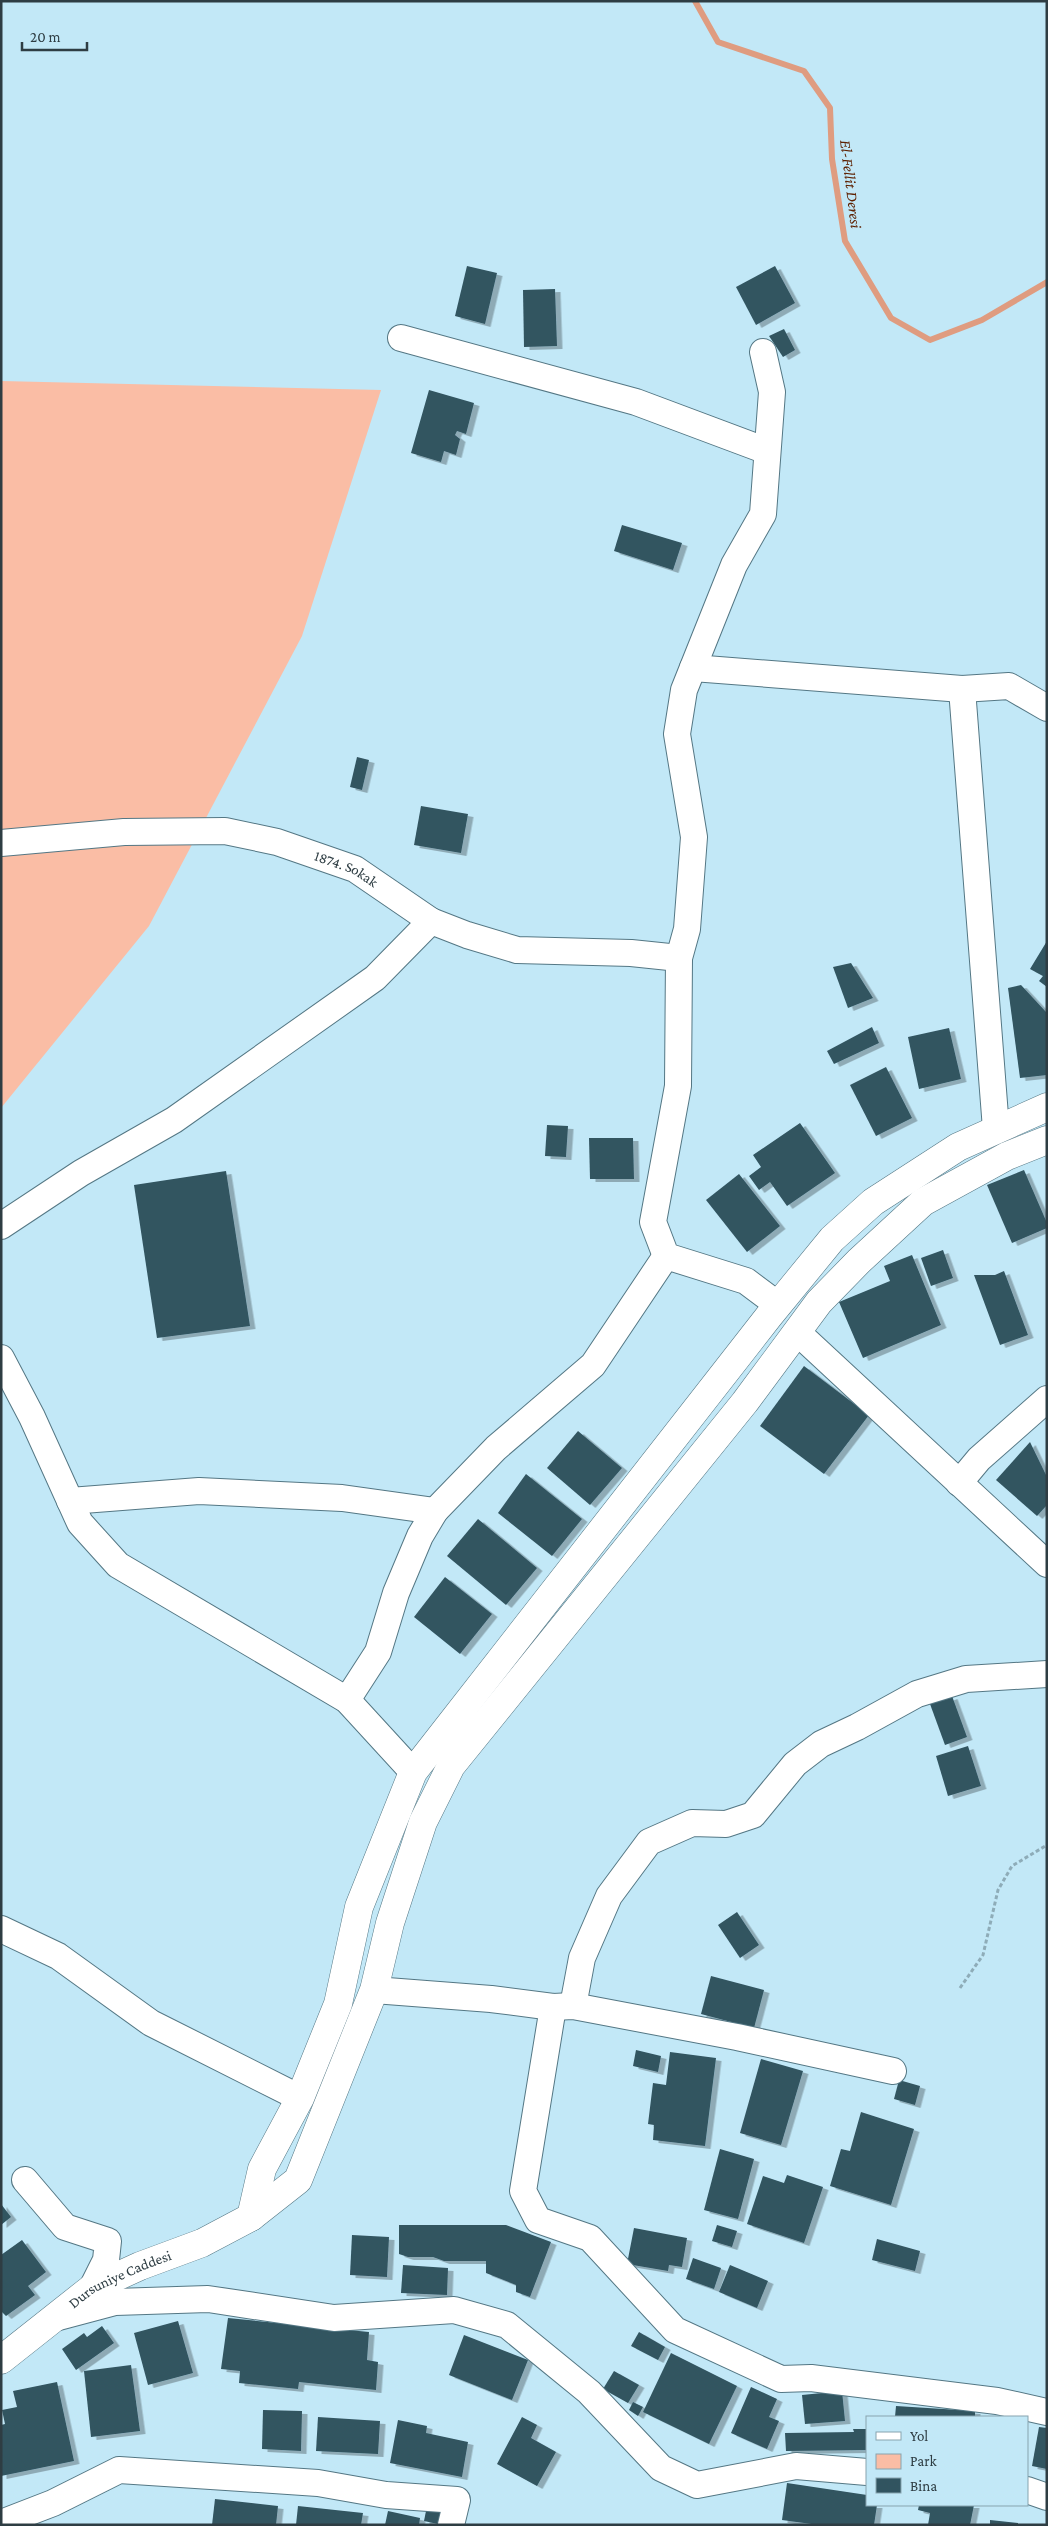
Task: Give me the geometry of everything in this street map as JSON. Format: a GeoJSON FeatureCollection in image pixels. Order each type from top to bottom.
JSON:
{"type":"FeatureCollection","features":[{"type":"Feature","properties":{"kind":"street"},"geometry":{"type":"LineString","coordinates":[[401,338],[636,402],[767,451]]}},
{"type":"Feature","properties":{"kind":"street"},"geometry":{"type":"LineString","coordinates":[[666,1256],[653,1222],[678,1086],[679,958],[687,928],[694,837],[677,734],[684,690],[734,565],[763,514],[772,392],[762,352]]}},
{"type":"Feature","properties":{"kind":"street"},"geometry":{"type":"LineString","coordinates":[[693,668],[962,689],[1009,686],[1047,708]]}},
{"type":"Feature","properties":{"kind":"street"},"geometry":{"type":"LineString","coordinates":[[962,689],[996,1129]]}},
{"type":"Feature","properties":{"kind":"street","name":"1874. Sokak"},"geometry":{"type":"LineString","coordinates":[[1,843],[124,832],[224,831],[277,842],[355,869],[431,921],[467,935],[517,950],[631,952],[679,958]]}},
{"type":"Feature","properties":{"kind":"street"},"geometry":{"type":"LineString","coordinates":[[1,1226],[81,1173],[174,1120],[375,978],[431,921]]}},
{"type":"Feature","properties":{"kind":"street"},"geometry":{"type":"LineString","coordinates":[[251,2217],[262,2169],[300,2098],[338,2004],[359,1907],[413,1772],[778,1305],[832,1239],[873,1202],[958,1147],[1047,1107]]}},
{"type":"Feature","properties":{"kind":"street","name":"Dursuniye Caddesi"},"geometry":{"type":"LineString","coordinates":[[1,2360],[92,2288],[140,2266],[202,2243],[251,2217],[298,2180],[374,1990],[390,1923],[423,1822],[451,1766],[745,1402],[819,1302],[859,1261],[923,1202],[1007,1156],[1047,1140]]}},
{"type":"Feature","properties":{"kind":"street"},"geometry":{"type":"LineString","coordinates":[[666,1256],[746,1281],[778,1305]]}},
{"type":"Feature","properties":{"kind":"street"},"geometry":{"type":"LineString","coordinates":[[347,1700],[378,1652],[396,1593],[420,1536],[435,1511],[496,1448],[594,1365],[666,1256]]}},
{"type":"Feature","properties":{"kind":"street"},"geometry":{"type":"LineString","coordinates":[[797,1332],[1047,1564]]}},
{"type":"Feature","properties":{"kind":"street"},"geometry":{"type":"LineString","coordinates":[[1,1358],[32,1417],[80,1523],[118,1566],[347,1700],[413,1772]]}},
{"type":"Feature","properties":{"kind":"street"},"geometry":{"type":"LineString","coordinates":[[959,1483],[979,1458],[1047,1399]]}},
{"type":"Feature","properties":{"kind":"street"},"geometry":{"type":"LineString","coordinates":[[70,1501],[199,1491],[342,1498],[435,1511]]}},
{"type":"Feature","properties":{"kind":"street"},"geometry":{"type":"LineString","coordinates":[[1047,1674],[966,1678],[917,1694],[821,1744],[794,1764],[753,1815],[726,1824],[692,1823],[649,1842],[609,1896],[563,2007],[523,2191],[538,2220],[590,2238],[675,2330],[781,2379],[811,2378],[977,2398],[1047,2412]]}},
{"type":"Feature","properties":{"kind":"street"},"geometry":{"type":"LineString","coordinates":[[1,1929],[58,1956],[151,2023],[300,2098]]}},
{"type":"Feature","properties":{"kind":"street"},"geometry":{"type":"LineString","coordinates":[[374,1990],[491,1999],[563,2007],[737,2037],[893,2071]]}},
{"type":"Feature","properties":{"kind":"street"},"geometry":{"type":"LineString","coordinates":[[25,2180],[65,2227],[108,2241],[106,2260],[92,2288]]}},
{"type":"Feature","properties":{"kind":"street"},"geometry":{"type":"LineString","coordinates":[[52,2318],[115,2302],[208,2299],[334,2318],[454,2310],[507,2325],[589,2392],[661,2468],[697,2485],[796,2466],[866,2472]]}},
{"type":"Feature","properties":{"kind":"street"},"geometry":{"type":"LineString","coordinates":[[1,2523],[53,2503],[119,2470],[318,2483],[386,2495],[457,2500],[451,2525]]}},
{"type":"Feature","properties":{"kind":"street"},"geometry":{"type":"LineString","coordinates":[[1028,2490],[1047,2497]]}},
{"type":"Feature","properties":{"kind":"path"},"geometry":{"type":"LineString","coordinates":[[960,1988],[983,1955],[998,1890],[1007,1874],[1012,1866],[1047,1845]]}},
{"type":"Feature","properties":{"kind":"green space"},"geometry":{"type":"Polygon","coordinates":[[[1,381],[381,390],[302,636],[149,926],[1,1108],[1,381]]]}},
{"type":"Feature","properties":{"kind":"building"},"geometry":{"type":"Polygon","coordinates":[[[467,266],[497,273],[485,324],[455,316],[467,266]]]}},
{"type":"Feature","properties":{"kind":"building"},"geometry":{"type":"Polygon","coordinates":[[[775,266],[795,303],[756,325],[736,287],[775,266]]]}},
{"type":"Feature","properties":{"kind":"building"},"geometry":{"type":"Polygon","coordinates":[[[555,289],[557,346],[524,347],[523,290],[555,289]]]}},
{"type":"Feature","properties":{"kind":"building"},"geometry":{"type":"Polygon","coordinates":[[[784,329],[795,350],[783,357],[769,336],[784,329]]]}},
{"type":"Feature","properties":{"kind":"building"},"geometry":{"type":"Polygon","coordinates":[[[429,390],[474,403],[466,434],[457,431],[455,435],[460,439],[456,455],[444,451],[441,462],[411,453],[429,390]]]}},
{"type":"Feature","properties":{"kind":"building"},"geometry":{"type":"Polygon","coordinates":[[[622,525],[682,543],[673,570],[614,551],[622,525]]]}},
{"type":"Feature","properties":{"kind":"building"},"geometry":{"type":"Polygon","coordinates":[[[357,757],[369,760],[362,790],[350,787],[357,757]]]}},
{"type":"Feature","properties":{"kind":"building"},"geometry":{"type":"Polygon","coordinates":[[[421,806],[468,814],[461,853],[414,845],[421,806]]]}},
{"type":"Feature","properties":{"kind":"building"},"geometry":{"type":"Polygon","coordinates":[[[1047,941],[1047,987],[1039,981],[1043,976],[1030,969],[1047,941]]]}},
{"type":"Feature","properties":{"kind":"building"},"geometry":{"type":"Polygon","coordinates":[[[851,963],[873,998],[848,1008],[833,967],[851,963]]]}},
{"type":"Feature","properties":{"kind":"building"},"geometry":{"type":"Polygon","coordinates":[[[1021,985],[1047,1013],[1047,1075],[1020,1078],[1008,988],[1021,985]]]}},
{"type":"Feature","properties":{"kind":"building"},"geometry":{"type":"Polygon","coordinates":[[[872,1027],[879,1043],[834,1064],[827,1051],[872,1027]]]}},
{"type":"Feature","properties":{"kind":"building"},"geometry":{"type":"Polygon","coordinates":[[[949,1028],[961,1079],[919,1089],[908,1037],[949,1028]]]}},
{"type":"Feature","properties":{"kind":"building"},"geometry":{"type":"Polygon","coordinates":[[[886,1067],[912,1118],[876,1136],[850,1085],[886,1067]]]}},
{"type":"Feature","properties":{"kind":"building"},"geometry":{"type":"Polygon","coordinates":[[[800,1123],[835,1173],[787,1206],[770,1182],[759,1190],[749,1176],[761,1167],[753,1155],[800,1123]]]}},
{"type":"Feature","properties":{"kind":"building"},"geometry":{"type":"Polygon","coordinates":[[[547,1125],[568,1126],[566,1157],[545,1156],[547,1125]]]}},
{"type":"Feature","properties":{"kind":"building"},"geometry":{"type":"Polygon","coordinates":[[[589,1138],[633,1138],[634,1179],[590,1179],[589,1138]]]}},
{"type":"Feature","properties":{"kind":"building"},"geometry":{"type":"Polygon","coordinates":[[[1024,1170],[1047,1223],[1047,1228],[1012,1243],[987,1185],[1024,1170]]]}},
{"type":"Feature","properties":{"kind":"building"},"geometry":{"type":"Polygon","coordinates":[[[226,1171],[250,1326],[157,1338],[134,1185],[226,1171]]]}},
{"type":"Feature","properties":{"kind":"building"},"geometry":{"type":"Polygon","coordinates":[[[739,1174],[780,1226],[747,1252],[706,1200],[739,1174]]]}},
{"type":"Feature","properties":{"kind":"building"},"geometry":{"type":"Polygon","coordinates":[[[943,1250],[953,1278],[931,1286],[921,1258],[943,1250]]]}},
{"type":"Feature","properties":{"kind":"building"},"geometry":{"type":"Polygon","coordinates":[[[912,1255],[941,1325],[863,1358],[839,1302],[890,1281],[884,1266],[912,1255]]]}},
{"type":"Feature","properties":{"kind":"building"},"geometry":{"type":"Polygon","coordinates":[[[1004,1271],[1028,1335],[1000,1345],[974,1275],[995,1275],[1004,1271]]]}},
{"type":"Feature","properties":{"kind":"building"},"geometry":{"type":"Polygon","coordinates":[[[804,1366],[869,1415],[824,1474],[760,1426],[804,1366]]]}},
{"type":"Feature","properties":{"kind":"building"},"geometry":{"type":"Polygon","coordinates":[[[578,1431],[622,1468],[590,1505],[547,1468],[578,1431]]]}},
{"type":"Feature","properties":{"kind":"building"},"geometry":{"type":"Polygon","coordinates":[[[1030,1442],[1047,1477],[1047,1505],[1037,1516],[996,1480],[1030,1442]]]}},
{"type":"Feature","properties":{"kind":"building"},"geometry":{"type":"Polygon","coordinates":[[[526,1474],[582,1519],[552,1556],[498,1513],[526,1474]]]}},
{"type":"Feature","properties":{"kind":"building"},"geometry":{"type":"Polygon","coordinates":[[[478,1519],[537,1568],[506,1605],[447,1556],[478,1519]]]}},
{"type":"Feature","properties":{"kind":"building"},"geometry":{"type":"Polygon","coordinates":[[[445,1577],[492,1614],[460,1654],[414,1617],[445,1577]]]}},
{"type":"Feature","properties":{"kind":"building"},"geometry":{"type":"Polygon","coordinates":[[[952,1696],[967,1737],[945,1745],[930,1704],[952,1696]]]}},
{"type":"Feature","properties":{"kind":"building"},"geometry":{"type":"Polygon","coordinates":[[[968,1746],[981,1786],[948,1796],[936,1756],[968,1746]]]}},
{"type":"Feature","properties":{"kind":"building"},"geometry":{"type":"Polygon","coordinates":[[[737,1912],[759,1945],[740,1958],[718,1925],[737,1912]]]}},
{"type":"Feature","properties":{"kind":"building"},"geometry":{"type":"Polygon","coordinates":[[[711,1976],[764,1990],[754,2028],[701,2014],[711,1976]]]}},
{"type":"Feature","properties":{"kind":"building"},"geometry":{"type":"Polygon","coordinates":[[[636,2050],[661,2056],[658,2072],[633,2066],[636,2050]]]}},
{"type":"Feature","properties":{"kind":"building"},"geometry":{"type":"Polygon","coordinates":[[[670,2052],[716,2058],[705,2146],[653,2140],[654,2125],[648,2124],[653,2083],[666,2085],[670,2052]]]}},
{"type":"Feature","properties":{"kind":"building"},"geometry":{"type":"Polygon","coordinates":[[[761,2059],[803,2071],[781,2145],[740,2133],[761,2059]]]}},
{"type":"Feature","properties":{"kind":"building"},"geometry":{"type":"Polygon","coordinates":[[[899,2080],[920,2086],[915,2105],[894,2099],[899,2080]]]}},
{"type":"Feature","properties":{"kind":"building"},"geometry":{"type":"Polygon","coordinates":[[[861,2112],[914,2129],[891,2205],[830,2186],[841,2149],[850,2151],[861,2112]]]}},
{"type":"Feature","properties":{"kind":"building"},"geometry":{"type":"Polygon","coordinates":[[[720,2149],[754,2159],[738,2219],[704,2210],[720,2149]]]}},
{"type":"Feature","properties":{"kind":"building"},"geometry":{"type":"Polygon","coordinates":[[[787,2175],[823,2187],[804,2243],[747,2224],[763,2176],[784,2183],[787,2175]]]}},
{"type":"Feature","properties":{"kind":"building"},"geometry":{"type":"Polygon","coordinates":[[[1,2204],[11,2217],[1,2225],[1,2204]]]}},
{"type":"Feature","properties":{"kind":"building"},"geometry":{"type":"Polygon","coordinates":[[[399,2225],[506,2225],[551,2242],[530,2297],[516,2292],[516,2285],[486,2273],[486,2261],[444,2261],[433,2257],[408,2257],[399,2254],[399,2225]]]}},
{"type":"Feature","properties":{"kind":"building"},"geometry":{"type":"Polygon","coordinates":[[[717,2225],[737,2231],[732,2247],[712,2241],[717,2225]]]}},
{"type":"Feature","properties":{"kind":"building"},"geometry":{"type":"Polygon","coordinates":[[[634,2228],[687,2238],[682,2267],[669,2265],[668,2271],[627,2264],[634,2228]]]}},
{"type":"Feature","properties":{"kind":"building"},"geometry":{"type":"Polygon","coordinates":[[[352,2235],[389,2237],[387,2277],[350,2275],[352,2235]]]}},
{"type":"Feature","properties":{"kind":"building"},"geometry":{"type":"Polygon","coordinates":[[[877,2239],[920,2251],[915,2271],[872,2260],[877,2239]]]}},
{"type":"Feature","properties":{"kind":"building"},"geometry":{"type":"Polygon","coordinates":[[[22,2240],[46,2272],[28,2286],[35,2295],[6,2316],[1,2311],[1,2255],[22,2240]]]}},
{"type":"Feature","properties":{"kind":"building"},"geometry":{"type":"Polygon","coordinates":[[[693,2258],[721,2268],[714,2289],[686,2279],[693,2258]]]}},
{"type":"Feature","properties":{"kind":"building"},"geometry":{"type":"Polygon","coordinates":[[[403,2265],[448,2268],[447,2295],[401,2293],[403,2265]]]}},
{"type":"Feature","properties":{"kind":"building"},"geometry":{"type":"Polygon","coordinates":[[[730,2265],[768,2281],[757,2308],[719,2292],[730,2265]]]}},
{"type":"Feature","properties":{"kind":"building"},"geometry":{"type":"Polygon","coordinates":[[[228,2318],[369,2332],[367,2360],[378,2362],[376,2390],[299,2382],[298,2389],[239,2383],[240,2371],[221,2369],[228,2318]]]}},
{"type":"Feature","properties":{"kind":"building"},"geometry":{"type":"Polygon","coordinates":[[[178,2321],[193,2373],[148,2385],[134,2333],[178,2321]]]}},
{"type":"Feature","properties":{"kind":"building"},"geometry":{"type":"Polygon","coordinates":[[[102,2326],[114,2343],[76,2370],[62,2349],[84,2333],[87,2337],[102,2326]]]}},
{"type":"Feature","properties":{"kind":"building"},"geometry":{"type":"Polygon","coordinates":[[[639,2332],[665,2347],[658,2360],[631,2346],[639,2332]]]}},
{"type":"Feature","properties":{"kind":"building"},"geometry":{"type":"Polygon","coordinates":[[[464,2335],[528,2360],[512,2400],[449,2375],[464,2335]]]}},
{"type":"Feature","properties":{"kind":"building"},"geometry":{"type":"Polygon","coordinates":[[[671,2353],[737,2386],[709,2444],[643,2412],[671,2353]]]}},
{"type":"Feature","properties":{"kind":"building"},"geometry":{"type":"Polygon","coordinates":[[[131,2365],[140,2431],[91,2437],[84,2371],[131,2365]]]}},
{"type":"Feature","properties":{"kind":"building"},"geometry":{"type":"Polygon","coordinates":[[[614,2371],[639,2385],[628,2403],[603,2389],[614,2371]]]}},
{"type":"Feature","properties":{"kind":"building"},"geometry":{"type":"Polygon","coordinates":[[[57,2382],[74,2461],[1,2476],[1,2425],[5,2424],[2,2410],[17,2407],[13,2391],[57,2382]]]}},
{"type":"Feature","properties":{"kind":"building"},"geometry":{"type":"Polygon","coordinates":[[[751,2387],[777,2399],[769,2417],[779,2421],[767,2449],[731,2433],[751,2387]]]}},
{"type":"Feature","properties":{"kind":"building"},"geometry":{"type":"Polygon","coordinates":[[[842,2391],[845,2421],[805,2424],[802,2395],[842,2391]]]}},
{"type":"Feature","properties":{"kind":"building"},"geometry":{"type":"Polygon","coordinates":[[[633,2402],[643,2407],[638,2416],[629,2410],[633,2402]]]}},
{"type":"Feature","properties":{"kind":"building"},"geometry":{"type":"Polygon","coordinates":[[[896,2406],[975,2411],[975,2416],[895,2416],[896,2406]]]}},
{"type":"Feature","properties":{"kind":"building"},"geometry":{"type":"Polygon","coordinates":[[[263,2410],[302,2411],[301,2451],[262,2449],[263,2410]]]}},
{"type":"Feature","properties":{"kind":"building"},"geometry":{"type":"Polygon","coordinates":[[[318,2417],[380,2421],[378,2454],[316,2451],[318,2417]]]}},
{"type":"Feature","properties":{"kind":"building"},"geometry":{"type":"Polygon","coordinates":[[[522,2417],[537,2425],[531,2438],[556,2452],[537,2486],[497,2464],[522,2417]]]}},
{"type":"Feature","properties":{"kind":"building"},"geometry":{"type":"Polygon","coordinates":[[[398,2420],[427,2426],[426,2433],[468,2442],[462,2477],[390,2463],[398,2420]]]}},
{"type":"Feature","properties":{"kind":"building"},"geometry":{"type":"Polygon","coordinates":[[[1039,2427],[1047,2428],[1047,2469],[1032,2466],[1039,2427]]]}},
{"type":"Feature","properties":{"kind":"building"},"geometry":{"type":"Polygon","coordinates":[[[853,2429],[866,2429],[866,2450],[786,2451],[785,2433],[854,2432],[853,2429]]]}},
{"type":"Feature","properties":{"kind":"building"},"geometry":{"type":"Polygon","coordinates":[[[787,2483],[866,2495],[866,2506],[877,2506],[874,2525],[819,2525],[782,2520],[787,2483]]]}},
{"type":"Feature","properties":{"kind":"building"},"geometry":{"type":"Polygon","coordinates":[[[215,2499],[278,2506],[276,2525],[212,2525],[215,2499]]]}},
{"type":"Feature","properties":{"kind":"building"},"geometry":{"type":"Polygon","coordinates":[[[428,2501],[442,2504],[438,2524],[424,2521],[428,2501]]]}},
{"type":"Feature","properties":{"kind":"building"},"geometry":{"type":"Polygon","coordinates":[[[298,2506],[363,2513],[361,2525],[296,2525],[298,2506]]]}},
{"type":"Feature","properties":{"kind":"building"},"geometry":{"type":"Polygon","coordinates":[[[919,2506],[974,2506],[970,2525],[928,2525],[930,2513],[918,2510],[919,2506]]]}},
{"type":"Feature","properties":{"kind":"building"},"geometry":{"type":"Polygon","coordinates":[[[388,2511],[420,2518],[419,2525],[385,2525],[388,2511]]]}},
{"type":"Feature","properties":{"kind":"building"},"geometry":{"type":"Polygon","coordinates":[[[990,2520],[1018,2523],[1018,2525],[990,2525],[990,2520]]]}},
{"type":"Feature","properties":{"kind":"waterway","name":"El-Fellit Deresi"},"geometry":{"type":"LineString","coordinates":[[695,1],[718,42],[804,71],[830,108],[832,159],[845,241],[891,318],[930,340],[982,320],[1047,282]]}}]}
